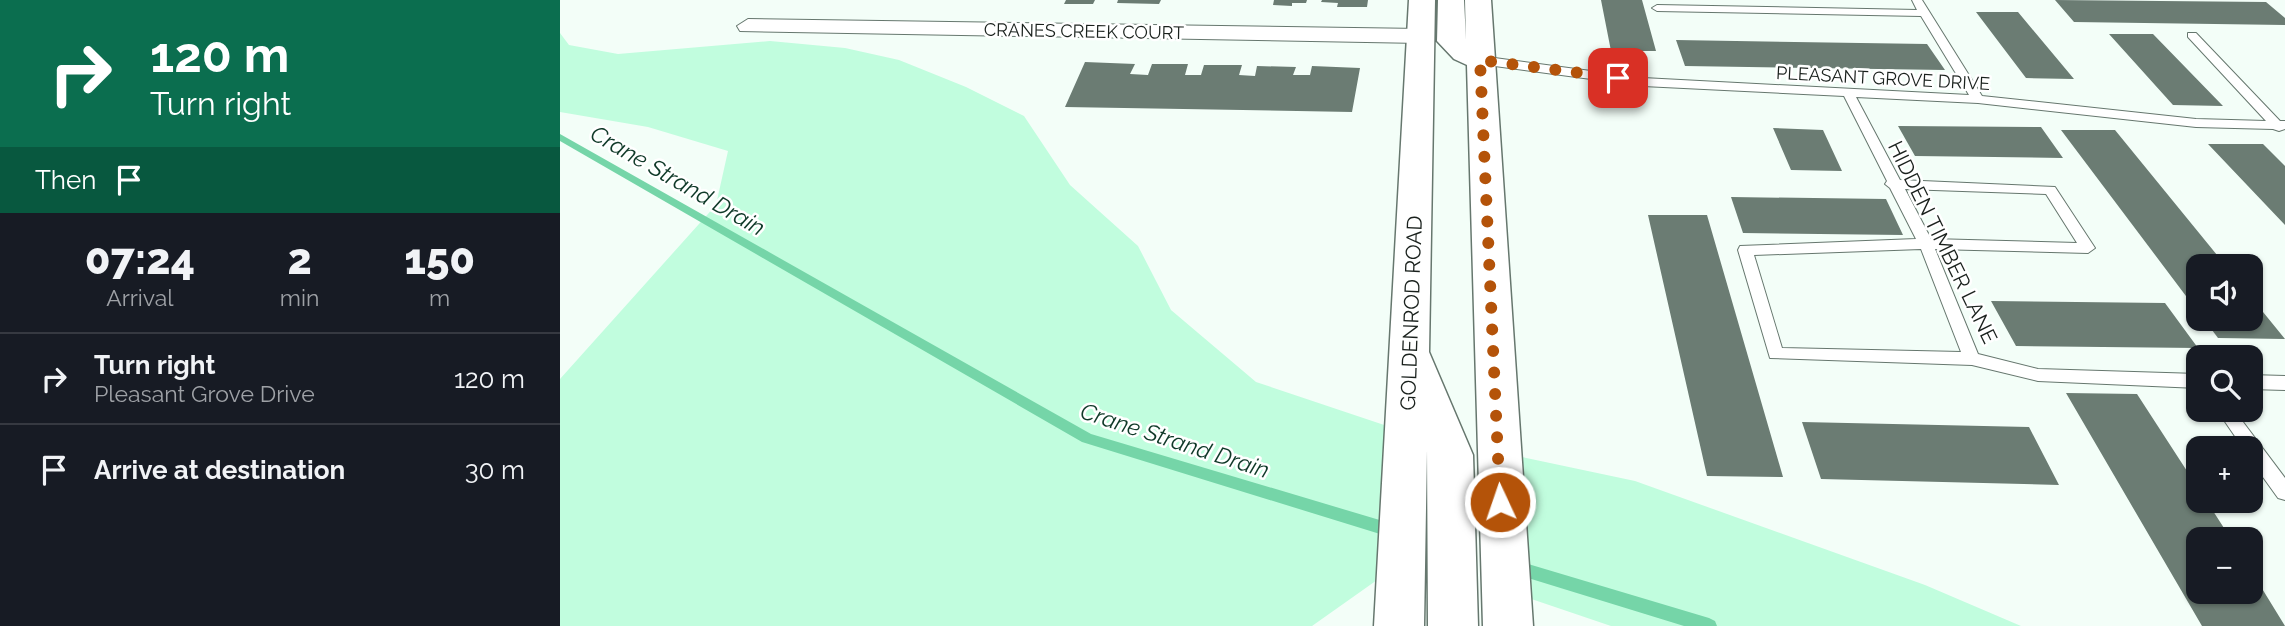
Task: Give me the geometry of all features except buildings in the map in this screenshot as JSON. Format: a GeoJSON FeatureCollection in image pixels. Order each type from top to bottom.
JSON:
{"type":"FeatureCollection","features":[{"type":"Feature","properties":{"kind":"main road","name":"GOLDENROD ROAD"},"geometry":{"type":"LineString","coordinates":[[1399,626],[1422,0]]}},
{"type":"Feature","properties":{"kind":"main road"},"geometry":{"type":"LineString","coordinates":[[1451,0],[1451,41],[1464,53],[1480,60]]}},
{"type":"Feature","properties":{"kind":"main road"},"geometry":{"type":"LineString","coordinates":[[1478,0],[1508,626]]}},
{"type":"Feature","properties":{"kind":"main road"},"geometry":{"type":"LineString","coordinates":[[1410,351],[1451,455],[1453,626]]}},
{"type":"Feature","properties":{"kind":"street","name":"CRANES CREEK COURT"},"geometry":{"type":"LineString","coordinates":[[748,26],[1421,36]]}},
{"type":"Feature","properties":{"kind":"lane"},"geometry":{"type":"LineString","coordinates":[[1917,0],[1978,99]]}},
{"type":"Feature","properties":{"kind":"lane"},"geometry":{"type":"LineString","coordinates":[[1657,8],[1925,13]]}},
{"type":"Feature","properties":{"kind":"lane"},"geometry":{"type":"LineString","coordinates":[[2192,35],[2282,128]]}},
{"type":"Feature","properties":{"kind":"lane","name":"PLEASANT GROVE DRIVE"},"geometry":{"type":"LineString","coordinates":[[1480,60],[1643,82],[1978,99],[2196,123],[2282,128]]}},
{"type":"Feature","properties":{"kind":"lane","name":"HIDDEN TIMBER LANE"},"geometry":{"type":"LineString","coordinates":[[1848,92],[1892,184],[1926,244],[1972,359],[2038,375],[2186,381]]}},
{"type":"Feature","properties":{"kind":"lane"},"geometry":{"type":"LineString","coordinates":[[1892,184],[2050,190],[2088,248],[1926,244],[1745,250],[1776,354],[1972,359]]}},
{"type":"Feature","properties":{"kind":"lane"},"geometry":{"type":"LineString","coordinates":[[2263,382],[2285,383]]}},
{"type":"Feature","properties":{"kind":"lane"},"geometry":{"type":"LineString","coordinates":[[2234,422],[2285,492]]}},
{"type":"Feature","properties":{"kind":"green space"},"geometry":{"type":"Polygon","coordinates":[[[560,33],[569,45],[618,54],[770,41],[845,48],[899,60],[966,87],[1024,116],[1070,185],[1138,246],[1171,310],[1256,382],[1429,440],[1411,556],[1312,626],[560,626],[560,379],[716,205],[728,151],[648,127],[560,112],[560,33]]]}},
{"type":"Feature","properties":{"kind":"green space"},"geometry":{"type":"Polygon","coordinates":[[[1522,457],[1635,481],[1925,585],[2021,626],[1611,626],[1514,593],[1522,457]]]}},
{"type":"Feature","properties":{"kind":"waterway","name":"Crane Strand Drain"},"geometry":{"type":"LineString","coordinates":[[560,137],[1087,438],[1393,531]]}},
{"type":"Feature","properties":{"kind":"waterway","name":"Crane Strand Drain"},"geometry":{"type":"LineString","coordinates":[[1515,567],[1709,626]]}},
{"type":"Feature","properties":{"kind":"route"},"geometry":{"type":"LineString","coordinates":[[1500,502],[1480,60],[1618,78]]}}]}
